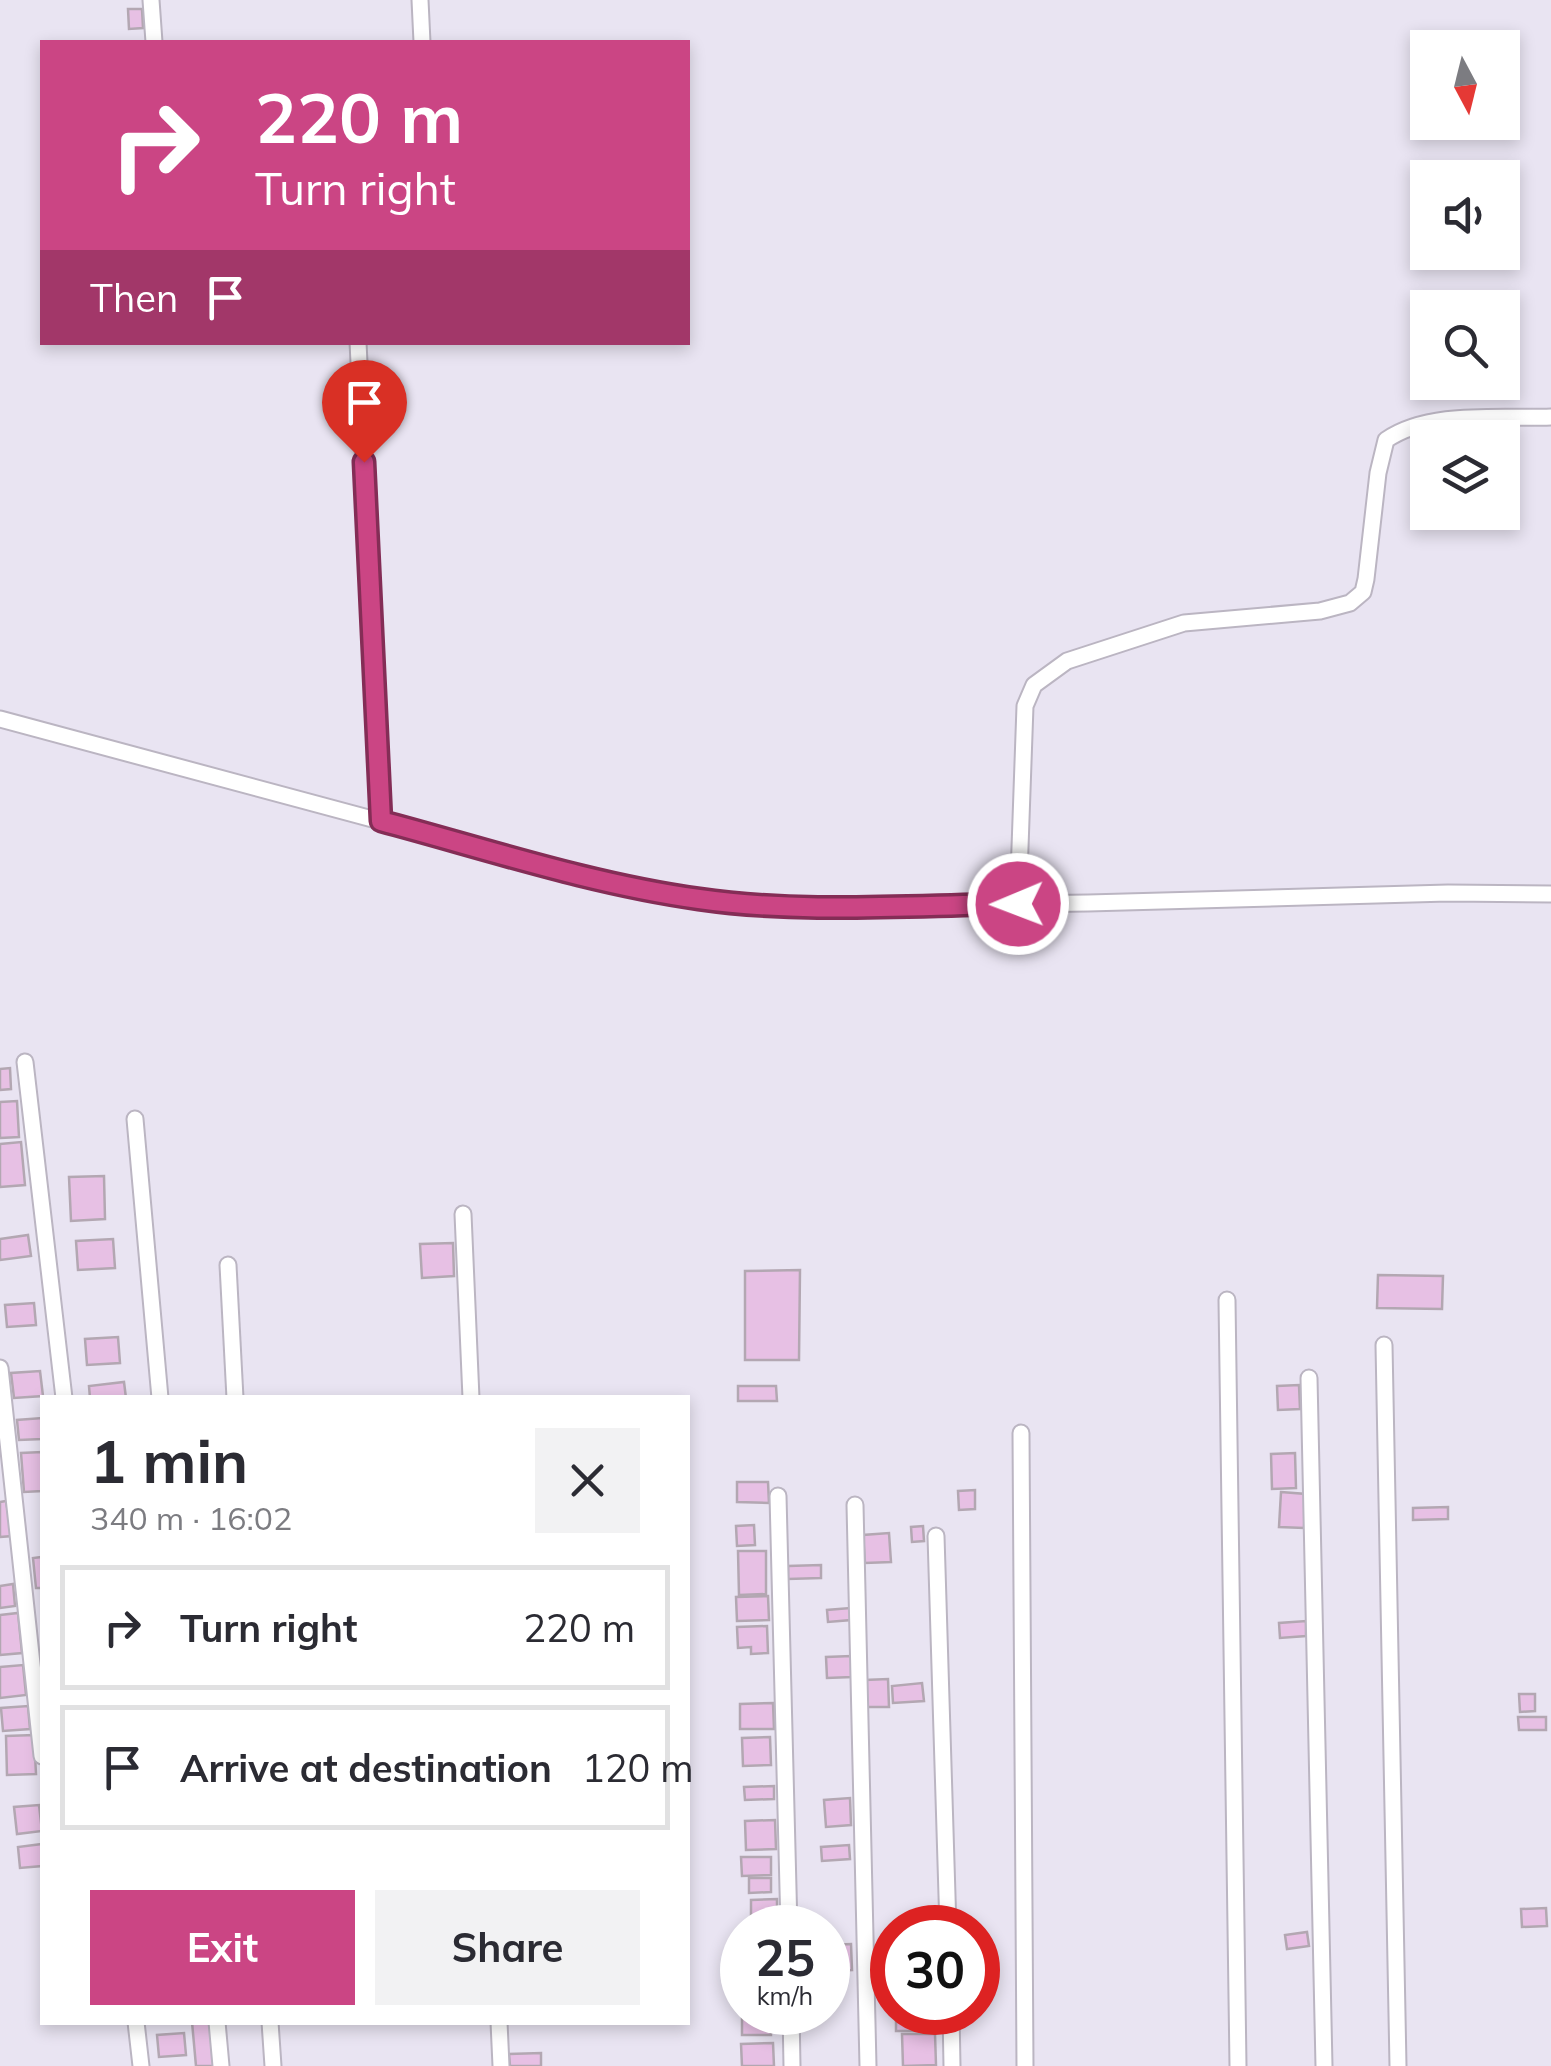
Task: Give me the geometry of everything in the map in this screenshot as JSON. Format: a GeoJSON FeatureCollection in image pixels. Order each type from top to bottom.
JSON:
{"type":"FeatureCollection","features":[{"type":"Feature","properties":{"kind":"street"},"geometry":{"type":"LineString","coordinates":[[151,0],[154,40]]}},
{"type":"Feature","properties":{"kind":"street"},"geometry":{"type":"LineString","coordinates":[[420,0],[422,40]]}},
{"type":"Feature","properties":{"kind":"street"},"geometry":{"type":"LineString","coordinates":[[358,345],[381,821]]}},
{"type":"Feature","properties":{"kind":"street"},"geometry":{"type":"LineString","coordinates":[[1018,904],[1025,706],[1034,685],[1067,661],[1184,623],[1320,611],[1350,603],[1363,592],[1366,579],[1378,474],[1386,440],[1423,421],[1551,417]]}},
{"type":"Feature","properties":{"kind":"street"},"geometry":{"type":"LineString","coordinates":[[0,719],[628,888],[701,900],[779,906],[1018,904],[1448,892],[1551,894]]}},
{"type":"Feature","properties":{"kind":"street"},"geometry":{"type":"LineString","coordinates":[[25,1062],[64,1395]]}},
{"type":"Feature","properties":{"kind":"street"},"geometry":{"type":"LineString","coordinates":[[135,1118],[160,1395]]}},
{"type":"Feature","properties":{"kind":"street"},"geometry":{"type":"LineString","coordinates":[[463,1214],[472,1395]]}},
{"type":"Feature","properties":{"kind":"street"},"geometry":{"type":"LineString","coordinates":[[228,1266],[235,1395]]}},
{"type":"Feature","properties":{"kind":"street"},"geometry":{"type":"LineString","coordinates":[[1227,1300],[1238,2066]]}},
{"type":"Feature","properties":{"kind":"street"},"geometry":{"type":"LineString","coordinates":[[1384,1345],[1398,2066]]}},
{"type":"Feature","properties":{"kind":"street"},"geometry":{"type":"LineString","coordinates":[[0,1368],[40,1738]]}},
{"type":"Feature","properties":{"kind":"street"},"geometry":{"type":"LineString","coordinates":[[1309,1378],[1324,2066]]}},
{"type":"Feature","properties":{"kind":"street"},"geometry":{"type":"LineString","coordinates":[[1021,1433],[1025,2066]]}},
{"type":"Feature","properties":{"kind":"street"},"geometry":{"type":"LineString","coordinates":[[778,1496],[788,1905]]}},
{"type":"Feature","properties":{"kind":"street"},"geometry":{"type":"LineString","coordinates":[[855,1505],[868,2066]]}},
{"type":"Feature","properties":{"kind":"street"},"geometry":{"type":"LineString","coordinates":[[936,1536],[947,1905]]}},
{"type":"Feature","properties":{"kind":"street"},"geometry":{"type":"LineString","coordinates":[[136,2025],[141,2066]]}},
{"type":"Feature","properties":{"kind":"street"},"geometry":{"type":"LineString","coordinates":[[217,2025],[221,2066]]}},
{"type":"Feature","properties":{"kind":"street"},"geometry":{"type":"LineString","coordinates":[[270,2025],[273,2066]]}},
{"type":"Feature","properties":{"kind":"street"},"geometry":{"type":"LineString","coordinates":[[499,2025],[501,2066]]}},
{"type":"Feature","properties":{"kind":"street"},"geometry":{"type":"LineString","coordinates":[[791,2035],[792,2066]]}},
{"type":"Feature","properties":{"kind":"street"},"geometry":{"type":"LineString","coordinates":[[951,2035],[952,2066]]}},
{"type":"Feature","properties":{"kind":"building"},"geometry":{"type":"Polygon","coordinates":[[[128,9],[142,9],[143,28],[129,29],[128,9]]]}},
{"type":"Feature","properties":{"kind":"building"},"geometry":{"type":"Polygon","coordinates":[[[10,1068],[11,1089],[0,1090],[0,1069],[10,1068]]]}},
{"type":"Feature","properties":{"kind":"building"},"geometry":{"type":"Polygon","coordinates":[[[17,1101],[19,1137],[0,1138],[0,1102],[17,1101]]]}},
{"type":"Feature","properties":{"kind":"building"},"geometry":{"type":"Polygon","coordinates":[[[21,1142],[25,1185],[0,1187],[0,1144],[21,1142]]]}},
{"type":"Feature","properties":{"kind":"building"},"geometry":{"type":"Polygon","coordinates":[[[104,1176],[105,1219],[71,1221],[69,1177],[104,1176]]]}},
{"type":"Feature","properties":{"kind":"building"},"geometry":{"type":"Polygon","coordinates":[[[28,1235],[31,1256],[0,1260],[0,1239],[28,1235]]]}},
{"type":"Feature","properties":{"kind":"building"},"geometry":{"type":"Polygon","coordinates":[[[113,1239],[115,1268],[78,1270],[76,1241],[113,1239]]]}},
{"type":"Feature","properties":{"kind":"building"},"geometry":{"type":"Polygon","coordinates":[[[453,1243],[454,1276],[422,1278],[420,1244],[453,1243]]]}},
{"type":"Feature","properties":{"kind":"building"},"geometry":{"type":"Polygon","coordinates":[[[800,1270],[799,1360],[745,1360],[745,1271],[800,1270]]]}},
{"type":"Feature","properties":{"kind":"building"},"geometry":{"type":"Polygon","coordinates":[[[1378,1275],[1443,1276],[1442,1309],[1377,1308],[1378,1275]]]}},
{"type":"Feature","properties":{"kind":"building"},"geometry":{"type":"Polygon","coordinates":[[[34,1303],[36,1325],[7,1327],[5,1305],[34,1303]]]}},
{"type":"Feature","properties":{"kind":"building"},"geometry":{"type":"Polygon","coordinates":[[[118,1337],[120,1363],[87,1365],[85,1339],[118,1337]]]}},
{"type":"Feature","properties":{"kind":"building"},"geometry":{"type":"Polygon","coordinates":[[[40,1371],[43,1395],[14,1398],[11,1373],[40,1371]]]}},
{"type":"Feature","properties":{"kind":"building"},"geometry":{"type":"Polygon","coordinates":[[[124,1382],[126,1395],[90,1395],[89,1386],[124,1382]]]}},
{"type":"Feature","properties":{"kind":"building"},"geometry":{"type":"Polygon","coordinates":[[[1299,1385],[1300,1409],[1278,1410],[1277,1386],[1299,1385]]]}},
{"type":"Feature","properties":{"kind":"building"},"geometry":{"type":"Polygon","coordinates":[[[738,1386],[776,1386],[777,1401],[738,1401],[738,1386]]]}},
{"type":"Feature","properties":{"kind":"building"},"geometry":{"type":"Polygon","coordinates":[[[40,1418],[40,1439],[19,1440],[17,1420],[40,1418]]]}},
{"type":"Feature","properties":{"kind":"building"},"geometry":{"type":"Polygon","coordinates":[[[40,1452],[40,1491],[24,1492],[21,1453],[40,1452]]]}},
{"type":"Feature","properties":{"kind":"building"},"geometry":{"type":"Polygon","coordinates":[[[1295,1453],[1296,1488],[1272,1489],[1271,1454],[1295,1453]]]}},
{"type":"Feature","properties":{"kind":"building"},"geometry":{"type":"Polygon","coordinates":[[[737,1482],[768,1482],[769,1503],[737,1502],[737,1482]]]}},
{"type":"Feature","properties":{"kind":"building"},"geometry":{"type":"Polygon","coordinates":[[[975,1490],[975,1509],[959,1510],[958,1491],[975,1490]]]}},
{"type":"Feature","properties":{"kind":"building"},"geometry":{"type":"Polygon","coordinates":[[[1281,1492],[1306,1494],[1304,1528],[1279,1527],[1281,1492]]]}},
{"type":"Feature","properties":{"kind":"building"},"geometry":{"type":"Polygon","coordinates":[[[6,1501],[12,1536],[0,1537],[0,1502],[6,1501]]]}},
{"type":"Feature","properties":{"kind":"building"},"geometry":{"type":"Polygon","coordinates":[[[1448,1507],[1448,1519],[1413,1520],[1413,1508],[1448,1507]]]}},
{"type":"Feature","properties":{"kind":"building"},"geometry":{"type":"Polygon","coordinates":[[[754,1525],[755,1545],[737,1546],[736,1526],[754,1525]]]}},
{"type":"Feature","properties":{"kind":"building"},"geometry":{"type":"Polygon","coordinates":[[[923,1526],[924,1541],[912,1542],[911,1527],[923,1526]]]}},
{"type":"Feature","properties":{"kind":"building"},"geometry":{"type":"Polygon","coordinates":[[[889,1533],[891,1562],[865,1563],[863,1535],[889,1533]]]}},
{"type":"Feature","properties":{"kind":"building"},"geometry":{"type":"Polygon","coordinates":[[[738,1551],[766,1551],[766,1594],[739,1595],[738,1551]]]}},
{"type":"Feature","properties":{"kind":"building"},"geometry":{"type":"Polygon","coordinates":[[[40,1557],[40,1588],[36,1588],[33,1558],[40,1557]]]}},
{"type":"Feature","properties":{"kind":"building"},"geometry":{"type":"Polygon","coordinates":[[[821,1565],[821,1578],[788,1579],[788,1566],[821,1565]]]}},
{"type":"Feature","properties":{"kind":"building"},"geometry":{"type":"Polygon","coordinates":[[[13,1584],[15,1606],[0,1608],[0,1586],[13,1584]]]}},
{"type":"Feature","properties":{"kind":"building"},"geometry":{"type":"Polygon","coordinates":[[[768,1596],[769,1620],[737,1621],[736,1597],[768,1596]]]}},
{"type":"Feature","properties":{"kind":"building"},"geometry":{"type":"Polygon","coordinates":[[[850,1608],[851,1620],[828,1622],[827,1610],[850,1608]]]}},
{"type":"Feature","properties":{"kind":"building"},"geometry":{"type":"Polygon","coordinates":[[[18,1613],[22,1653],[0,1655],[0,1615],[18,1613]]]}},
{"type":"Feature","properties":{"kind":"building"},"geometry":{"type":"Polygon","coordinates":[[[1306,1621],[1306,1636],[1280,1638],[1279,1623],[1306,1621]]]}},
{"type":"Feature","properties":{"kind":"building"},"geometry":{"type":"Polygon","coordinates":[[[767,1626],[768,1653],[751,1654],[751,1647],[738,1648],[737,1627],[767,1626]]]}},
{"type":"Feature","properties":{"kind":"building"},"geometry":{"type":"Polygon","coordinates":[[[851,1656],[852,1677],[827,1678],[826,1657],[851,1656]]]}},
{"type":"Feature","properties":{"kind":"building"},"geometry":{"type":"Polygon","coordinates":[[[23,1665],[26,1695],[0,1698],[0,1667],[23,1665]]]}},
{"type":"Feature","properties":{"kind":"building"},"geometry":{"type":"Polygon","coordinates":[[[888,1679],[889,1707],[866,1707],[865,1680],[888,1679]]]}},
{"type":"Feature","properties":{"kind":"building"},"geometry":{"type":"Polygon","coordinates":[[[922,1683],[924,1701],[893,1703],[892,1686],[922,1683]]]}},
{"type":"Feature","properties":{"kind":"building"},"geometry":{"type":"Polygon","coordinates":[[[1519,1694],[1535,1694],[1535,1711],[1520,1712],[1519,1694]]]}},
{"type":"Feature","properties":{"kind":"building"},"geometry":{"type":"Polygon","coordinates":[[[773,1703],[774,1729],[740,1729],[740,1704],[773,1703]]]}},
{"type":"Feature","properties":{"kind":"building"},"geometry":{"type":"Polygon","coordinates":[[[28,1706],[30,1729],[3,1731],[1,1708],[28,1706]]]}},
{"type":"Feature","properties":{"kind":"building"},"geometry":{"type":"Polygon","coordinates":[[[1518,1717],[1546,1717],[1546,1730],[1519,1730],[1518,1717]]]}},
{"type":"Feature","properties":{"kind":"building"},"geometry":{"type":"Polygon","coordinates":[[[34,1735],[36,1774],[7,1775],[6,1736],[34,1735]]]}},
{"type":"Feature","properties":{"kind":"building"},"geometry":{"type":"Polygon","coordinates":[[[770,1737],[771,1765],[743,1766],[742,1738],[770,1737]]]}},
{"type":"Feature","properties":{"kind":"building"},"geometry":{"type":"Polygon","coordinates":[[[774,1786],[774,1799],[745,1800],[744,1787],[774,1786]]]}},
{"type":"Feature","properties":{"kind":"building"},"geometry":{"type":"Polygon","coordinates":[[[850,1798],[851,1825],[826,1827],[824,1800],[850,1798]]]}},
{"type":"Feature","properties":{"kind":"building"},"geometry":{"type":"Polygon","coordinates":[[[39,1805],[40,1831],[17,1834],[14,1807],[39,1805]]]}},
{"type":"Feature","properties":{"kind":"building"},"geometry":{"type":"Polygon","coordinates":[[[775,1820],[776,1849],[746,1850],[745,1821],[775,1820]]]}},
{"type":"Feature","properties":{"kind":"building"},"geometry":{"type":"Polygon","coordinates":[[[40,1844],[40,1866],[20,1868],[18,1847],[40,1844]]]}},
{"type":"Feature","properties":{"kind":"building"},"geometry":{"type":"Polygon","coordinates":[[[849,1845],[850,1859],[822,1861],[821,1847],[849,1845]]]}},
{"type":"Feature","properties":{"kind":"building"},"geometry":{"type":"Polygon","coordinates":[[[741,1857],[771,1857],[771,1875],[742,1876],[741,1857]]]}},
{"type":"Feature","properties":{"kind":"building"},"geometry":{"type":"Polygon","coordinates":[[[749,1878],[771,1878],[771,1892],[749,1893],[749,1878]]]}},
{"type":"Feature","properties":{"kind":"building"},"geometry":{"type":"Polygon","coordinates":[[[777,1899],[777,1905],[751,1905],[751,1900],[777,1899]]]}},
{"type":"Feature","properties":{"kind":"building"},"geometry":{"type":"Polygon","coordinates":[[[1546,1908],[1547,1926],[1522,1927],[1521,1909],[1546,1908]]]}},
{"type":"Feature","properties":{"kind":"building"},"geometry":{"type":"Polygon","coordinates":[[[1307,1932],[1309,1946],[1287,1949],[1285,1935],[1307,1932]]]}},
{"type":"Feature","properties":{"kind":"building"},"geometry":{"type":"Polygon","coordinates":[[[192,2025],[212,2025],[216,2066],[196,2066],[192,2025]]]}},
{"type":"Feature","properties":{"kind":"building"},"geometry":{"type":"Polygon","coordinates":[[[184,2033],[186,2055],[159,2057],[157,2035],[184,2033]]]}},
{"type":"Feature","properties":{"kind":"building"},"geometry":{"type":"Polygon","coordinates":[[[902,2035],[935,2035],[936,2065],[903,2066],[902,2035]]]}},
{"type":"Feature","properties":{"kind":"building"},"geometry":{"type":"Polygon","coordinates":[[[773,2043],[774,2066],[742,2066],[741,2044],[773,2043]]]}},
{"type":"Feature","properties":{"kind":"building"},"geometry":{"type":"Polygon","coordinates":[[[541,2053],[541,2066],[510,2066],[509,2054],[541,2053]]]}},
{"type":"Feature","properties":{"kind":"route"},"geometry":{"type":"LineString","coordinates":[[364,462],[381,821],[628,888],[701,900],[779,906],[1018,904]]}}]}
